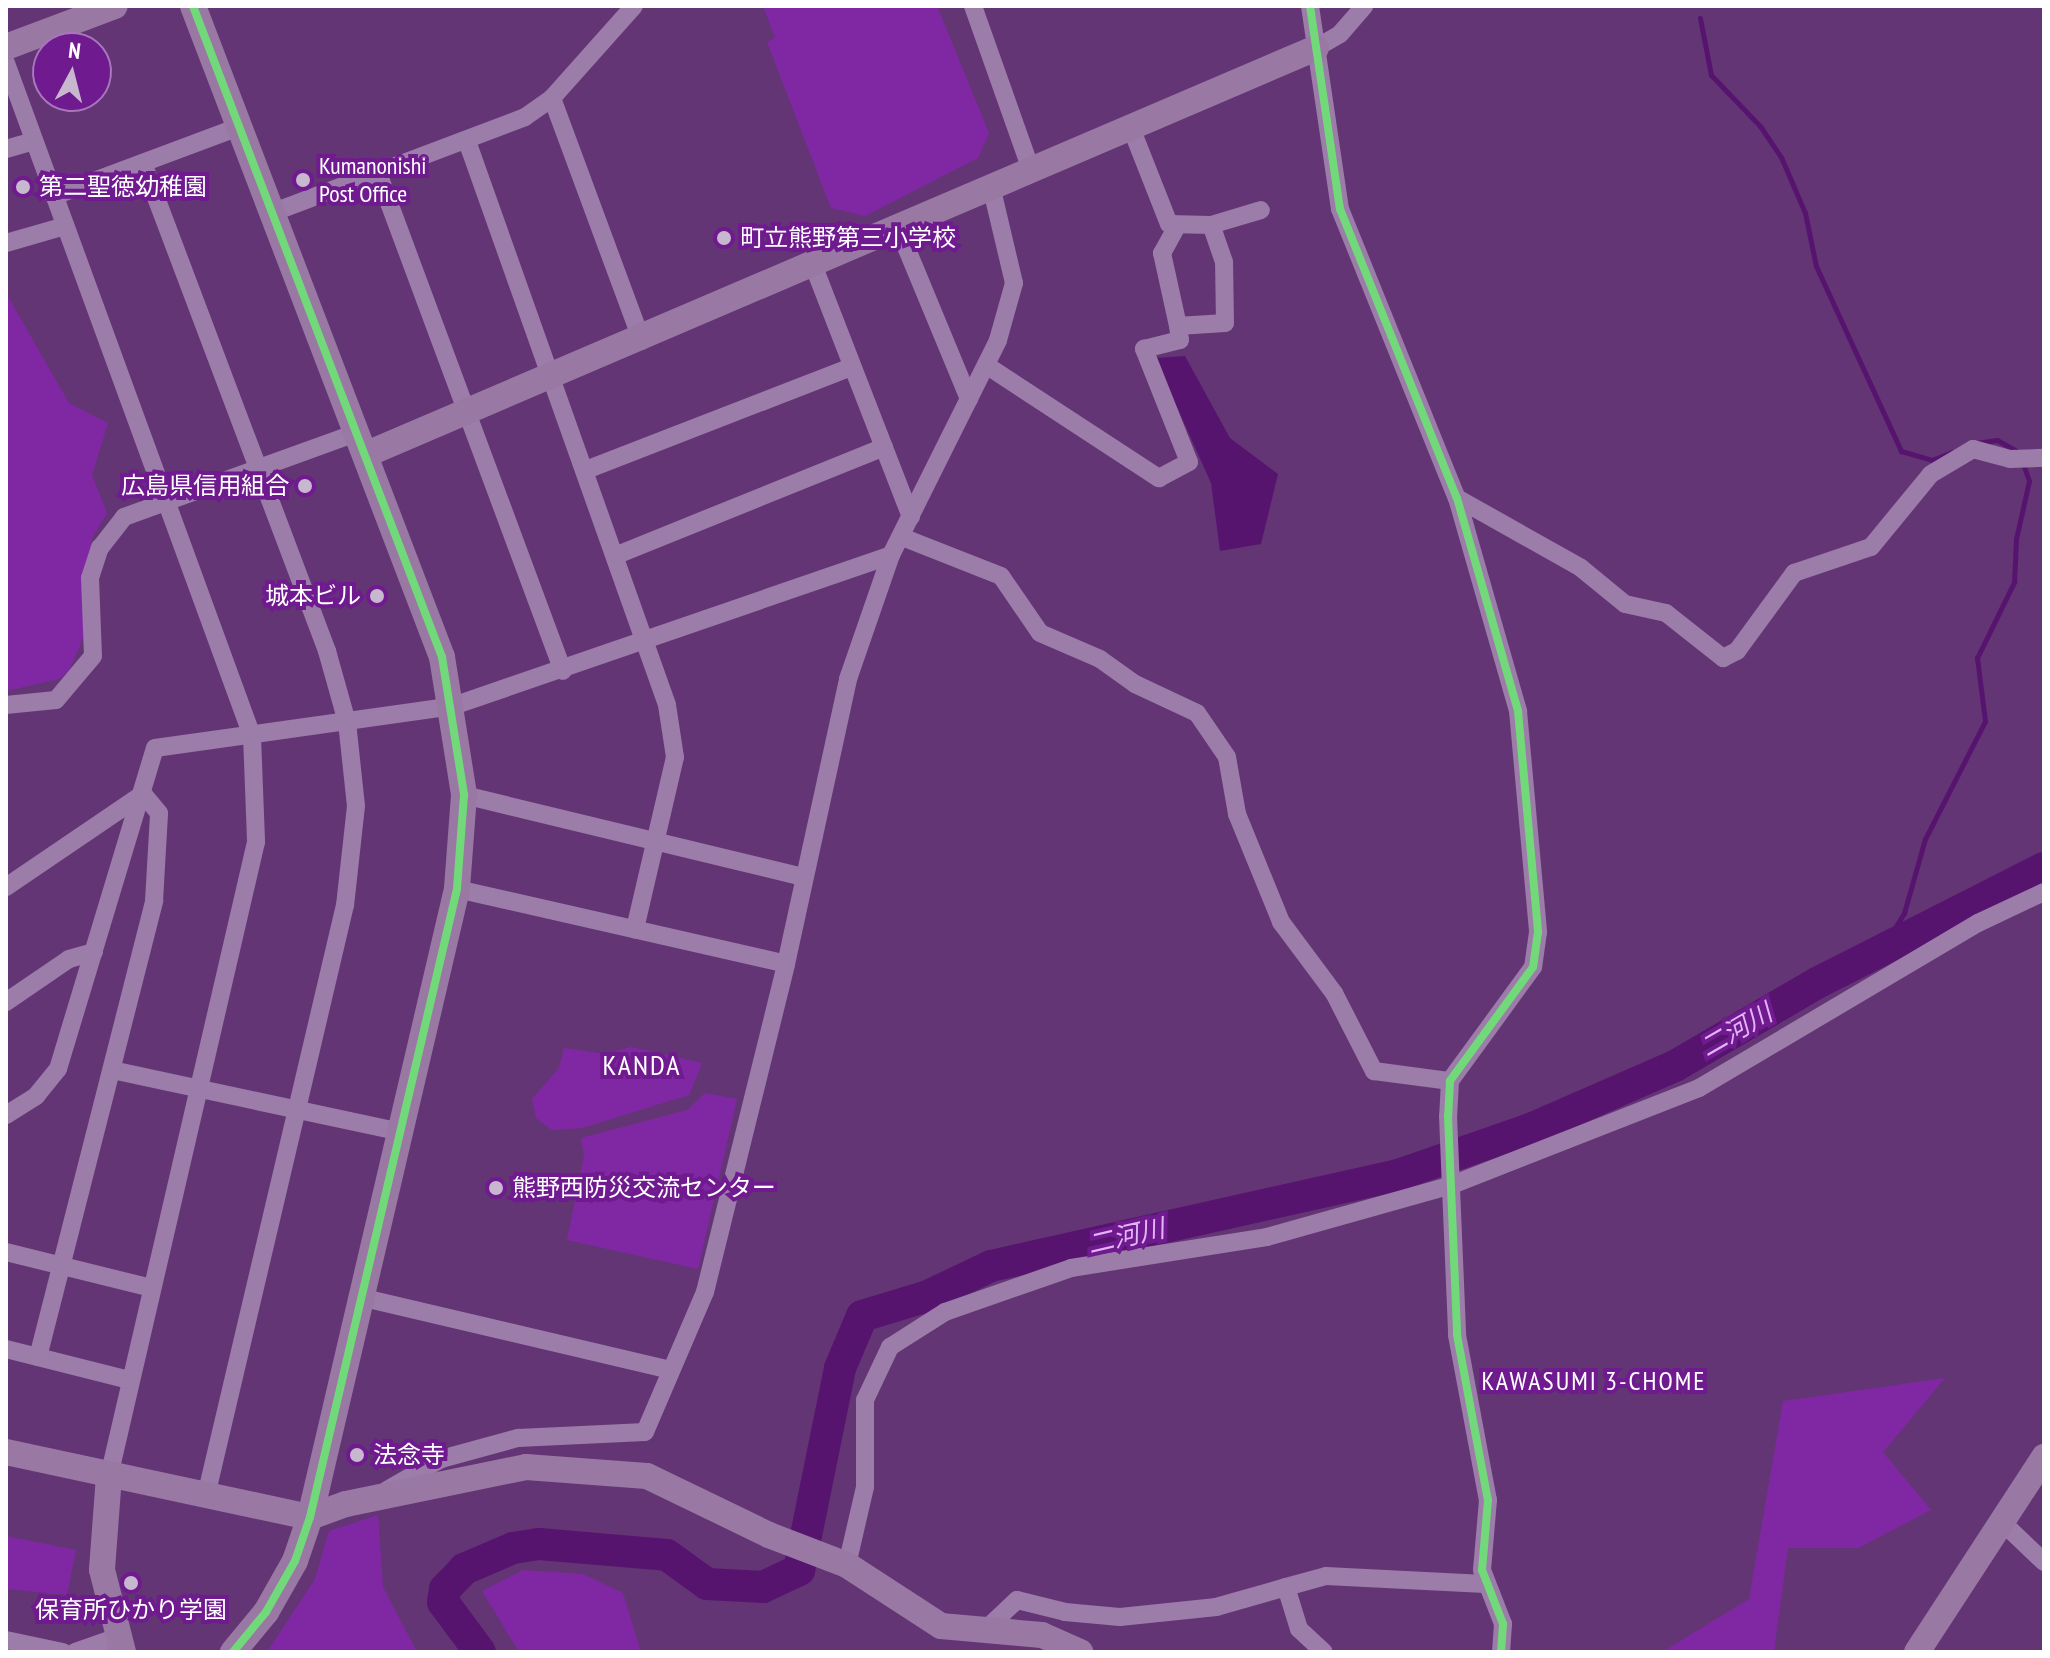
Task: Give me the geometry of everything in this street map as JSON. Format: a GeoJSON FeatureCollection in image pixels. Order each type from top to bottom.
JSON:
{"type":"FeatureCollection","features":[{"type":"Feature","properties":{"kind":"street"},"geometry":{"type":"LineString","coordinates":[[6,47],[115,6]]}},
{"type":"Feature","properties":{"kind":"street"},"geometry":{"type":"LineString","coordinates":[[193,6],[363,443],[442,657],[453,706],[464,795],[457,889],[364,1298],[310,1517],[295,1561],[266,1612],[233,1652]]}},
{"type":"Feature","properties":{"kind":"street"},"geometry":{"type":"LineString","coordinates":[[274,212],[525,117],[552,98],[634,6]]}},
{"type":"Feature","properties":{"kind":"street"},"geometry":{"type":"LineString","coordinates":[[973,6],[1032,173]]}},
{"type":"Feature","properties":{"kind":"street"},"geometry":{"type":"LineString","coordinates":[[1310,6],[1340,209],[1457,498],[1518,711],[1538,932],[1533,967],[1450,1081],[1448,1116],[1457,1335],[1488,1500],[1485,1584],[1503,1624],[1501,1652]]}},
{"type":"Feature","properties":{"kind":"street"},"geometry":{"type":"LineString","coordinates":[[6,705],[56,700],[76,682],[93,656],[90,578],[100,548],[124,517],[258,468],[363,443],[467,413],[552,379],[1032,173],[1130,125],[1316,48],[1340,34],[1364,6]]}},
{"type":"Feature","properties":{"kind":"street"},"geometry":{"type":"LineString","coordinates":[[6,63],[252,736],[256,842],[202,1090],[129,1380],[109,1476],[102,1570],[121,1645],[75,1652]]}},
{"type":"Feature","properties":{"kind":"street"},"geometry":{"type":"LineString","coordinates":[[552,98],[642,341]]}},
{"type":"Feature","properties":{"kind":"street"},"geometry":{"type":"LineString","coordinates":[[1130,125],[1169,224],[1176,228],[1211,225],[1261,210]]}},
{"type":"Feature","properties":{"kind":"street"},"geometry":{"type":"LineString","coordinates":[[54,196],[241,126]]}},
{"type":"Feature","properties":{"kind":"street"},"geometry":{"type":"LineString","coordinates":[[6,149],[34,141]]}},
{"type":"Feature","properties":{"kind":"street"},"geometry":{"type":"LineString","coordinates":[[467,141],[617,555],[667,705],[675,757],[658,841],[635,929]]}},
{"type":"Feature","properties":{"kind":"street"},"geometry":{"type":"LineString","coordinates":[[143,163],[327,651],[347,722],[356,806],[352,862],[206,1496]]}},
{"type":"Feature","properties":{"kind":"street"},"geometry":{"type":"LineString","coordinates":[[378,173],[563,671]]}},
{"type":"Feature","properties":{"kind":"street"},"geometry":{"type":"LineString","coordinates":[[371,1499],[441,1459],[518,1438],[645,1432],[705,1292],[786,964],[848,679],[891,555],[986,365],[1014,283],[992,190]]}},
{"type":"Feature","properties":{"kind":"street"},"geometry":{"type":"LineString","coordinates":[[1178,326],[1225,323],[1224,262],[1211,225]]}},
{"type":"Feature","properties":{"kind":"street"},"geometry":{"type":"LineString","coordinates":[[6,243],[65,226]]}},
{"type":"Feature","properties":{"kind":"street"},"geometry":{"type":"LineString","coordinates":[[986,365],[1159,478],[1189,462],[1144,349],[1180,340],[1162,253],[1176,228]]}},
{"type":"Feature","properties":{"kind":"street"},"geometry":{"type":"LineString","coordinates":[[899,230],[969,399]]}},
{"type":"Feature","properties":{"kind":"street"},"geometry":{"type":"LineString","coordinates":[[814,267],[911,517]]}},
{"type":"Feature","properties":{"kind":"street"},"geometry":{"type":"LineString","coordinates":[[586,470],[852,367]]}},
{"type":"Feature","properties":{"kind":"street"},"geometry":{"type":"LineString","coordinates":[[617,555],[884,447]]}},
{"type":"Feature","properties":{"kind":"street"},"geometry":{"type":"LineString","coordinates":[[1457,498],[1581,568],[1625,604],[1666,613],[1723,658],[1737,651],[1794,573],[1871,547],[1931,474],[1973,449],[2010,459],[2044,458]]}},
{"type":"Feature","properties":{"kind":"street"},"geometry":{"type":"LineString","coordinates":[[902,537],[1001,576],[1040,633],[1100,659],[1135,684],[1197,713],[1227,757],[1237,814],[1281,922],[1334,993],[1374,1071],[1450,1081]]}},
{"type":"Feature","properties":{"kind":"street"},"geometry":{"type":"LineString","coordinates":[[6,1115],[36,1096],[58,1069],[155,748],[453,706],[563,671],[646,637],[891,555]]}},
{"type":"Feature","properties":{"kind":"street"},"geometry":{"type":"LineString","coordinates":[[6,887],[143,794]]}},
{"type":"Feature","properties":{"kind":"street"},"geometry":{"type":"LineString","coordinates":[[38,1357],[156,887],[159,813],[143,794]]}},
{"type":"Feature","properties":{"kind":"street"},"geometry":{"type":"LineString","coordinates":[[464,795],[804,877]]}},
{"type":"Feature","properties":{"kind":"street"},"geometry":{"type":"LineString","coordinates":[[457,889],[786,964]]}},
{"type":"Feature","properties":{"kind":"street"},"geometry":{"type":"LineString","coordinates":[[837,1561],[865,1487],[869,1389],[890,1347],[945,1312],[1071,1268],[1267,1237],[1449,1180],[1699,1088],[1978,923],[2044,892]]}},
{"type":"Feature","properties":{"kind":"street"},"geometry":{"type":"LineString","coordinates":[[6,1002],[69,959],[94,952]]}},
{"type":"Feature","properties":{"kind":"street"},"geometry":{"type":"LineString","coordinates":[[112,1070],[401,1132]]}},
{"type":"Feature","properties":{"kind":"street"},"geometry":{"type":"LineString","coordinates":[[6,1252],[152,1288]]}},
{"type":"Feature","properties":{"kind":"street"},"geometry":{"type":"LineString","coordinates":[[364,1298],[671,1370]]}},
{"type":"Feature","properties":{"kind":"street"},"geometry":{"type":"LineString","coordinates":[[6,1349],[129,1380]]}},
{"type":"Feature","properties":{"kind":"street"},"geometry":{"type":"LineString","coordinates":[[6,1452],[310,1517],[371,1499],[526,1467],[647,1476],[769,1535],[837,1561],[941,1626],[1042,1635],[1080,1652]]}},
{"type":"Feature","properties":{"kind":"street"},"geometry":{"type":"LineString","coordinates":[[1917,1652],[2044,1457]]}},
{"type":"Feature","properties":{"kind":"street"},"geometry":{"type":"LineString","coordinates":[[2003,1523],[2044,1562]]}},
{"type":"Feature","properties":{"kind":"street"},"geometry":{"type":"LineString","coordinates":[[985,1630],[1017,1600],[1065,1612],[1120,1617],[1216,1607],[1326,1576],[1485,1584]]}},
{"type":"Feature","properties":{"kind":"street"},"geometry":{"type":"LineString","coordinates":[[1286,1587],[1299,1629],[1324,1652]]}},
{"type":"Feature","properties":{"kind":"street"},"geometry":{"type":"LineString","coordinates":[[6,1640],[63,1652]]}},
{"type":"Feature","properties":{"kind":"shaded area"},"geometry":{"type":"Polygon","coordinates":[[[763,6],[937,6],[989,133],[978,158],[865,216],[831,208],[767,42],[775,38],[763,6]]]}},
{"type":"Feature","properties":{"kind":"shaded area"},"geometry":{"type":"Polygon","coordinates":[[[6,293],[69,403],[108,423],[92,475],[107,513],[92,538],[83,638],[69,671],[59,679],[6,691],[6,293]]]}},
{"type":"Feature","properties":{"kind":"shaded area"},"geometry":{"type":"Polygon","coordinates":[[[1185,356],[1230,438],[1278,474],[1261,544],[1220,551],[1211,483],[1155,358],[1185,356]]]}},
{"type":"Feature","properties":{"kind":"shaded area"},"geometry":{"type":"Polygon","coordinates":[[[631,1047],[702,1063],[689,1095],[582,1128],[552,1130],[536,1118],[532,1099],[559,1068],[564,1048],[605,1054],[631,1047]]]}},
{"type":"Feature","properties":{"kind":"shaded area"},"geometry":{"type":"Polygon","coordinates":[[[705,1093],[737,1099],[698,1269],[567,1240],[584,1156],[581,1138],[687,1110],[705,1093]]]}},
{"type":"Feature","properties":{"kind":"shaded area"},"geometry":{"type":"Polygon","coordinates":[[[1945,1378],[1883,1452],[1931,1510],[1858,1548],[1788,1548],[1774,1652],[1662,1652],[1749,1599],[1783,1401],[1945,1378]]]}},
{"type":"Feature","properties":{"kind":"shaded area"},"geometry":{"type":"Polygon","coordinates":[[[378,1515],[383,1587],[417,1652],[267,1652],[315,1579],[329,1531],[378,1515]]]}},
{"type":"Feature","properties":{"kind":"shaded area"},"geometry":{"type":"Polygon","coordinates":[[[6,1536],[76,1550],[67,1595],[6,1589],[6,1536]]]}},
{"type":"Feature","properties":{"kind":"shaded area"},"geometry":{"type":"Polygon","coordinates":[[[523,1570],[583,1574],[623,1593],[641,1652],[519,1652],[482,1591],[523,1570]]]}},
{"type":"Feature","properties":{"kind":"waterway"},"geometry":{"type":"LineString","coordinates":[[1700,18],[1711,75],[1760,126],[1781,157],[1805,213],[1816,266],[1901,451],[1932,460],[1952,452]]}},
{"type":"Feature","properties":{"kind":"waterway"},"geometry":{"type":"LineString","coordinates":[[1976,443],[1997,440],[2019,452]]}},
{"type":"Feature","properties":{"kind":"waterway"},"geometry":{"type":"LineString","coordinates":[[1880,952],[1904,913],[1925,839],[1985,721],[1977,658],[2014,582],[2016,539],[2029,481],[2022,461]]}},
{"type":"Feature","properties":{"kind":"waterway","name":"二河川"},"geometry":{"type":"LineString","coordinates":[[480,1652],[443,1602],[445,1589],[464,1569],[513,1548],[539,1544],[667,1555],[707,1584],[763,1587],[799,1570],[840,1368],[862,1316],[928,1296],[991,1266],[1398,1175],[1533,1128],[1675,1066],[1817,983],[2044,868]]}},
{"type":"Feature","properties":{"kind":"cycle path"},"geometry":{"type":"LineString","coordinates":[[193,6],[442,657],[464,795],[457,889],[310,1517],[295,1561],[266,1612],[233,1652]]}},
{"type":"Feature","properties":{"kind":"cycle path"},"geometry":{"type":"LineString","coordinates":[[1310,6],[1340,209],[1457,498],[1518,711],[1538,932],[1533,967],[1450,1081],[1448,1116],[1457,1335],[1488,1500],[1482,1570],[1503,1624],[1501,1652]]}},
{"type":"Feature","properties":{"kind":"place","name":"Kumanonishi Post Office"},"geometry":{"type":"Point","coordinates":[303,180]}},
{"type":"Feature","properties":{"kind":"place","name":"第二聖徳幼稚園"},"geometry":{"type":"Point","coordinates":[23,187]}},
{"type":"Feature","properties":{"kind":"place","name":"町立熊野第三小学校"},"geometry":{"type":"Point","coordinates":[724,238]}},
{"type":"Feature","properties":{"kind":"place","name":"広島県信用組合"},"geometry":{"type":"Point","coordinates":[305,486]}},
{"type":"Feature","properties":{"kind":"place","name":"城本ビル"},"geometry":{"type":"Point","coordinates":[377,596]}},
{"type":"Feature","properties":{"kind":"place","name":"熊野西防災交流センター"},"geometry":{"type":"Point","coordinates":[496,1188]}},
{"type":"Feature","properties":{"kind":"place","name":"法念寺"},"geometry":{"type":"Point","coordinates":[357,1455]}},
{"type":"Feature","properties":{"kind":"place","name":"保育所ひかり学園"},"geometry":{"type":"Point","coordinates":[131,1583]}},
{"type":"Feature","properties":{"kind":"district","name":"KANDA"},"geometry":{"type":"Point","coordinates":[642,1065]}},
{"type":"Feature","properties":{"kind":"district","name":"KAWASUMI 3-CHOME"},"geometry":{"type":"Point","coordinates":[1594,1381]}}]}
